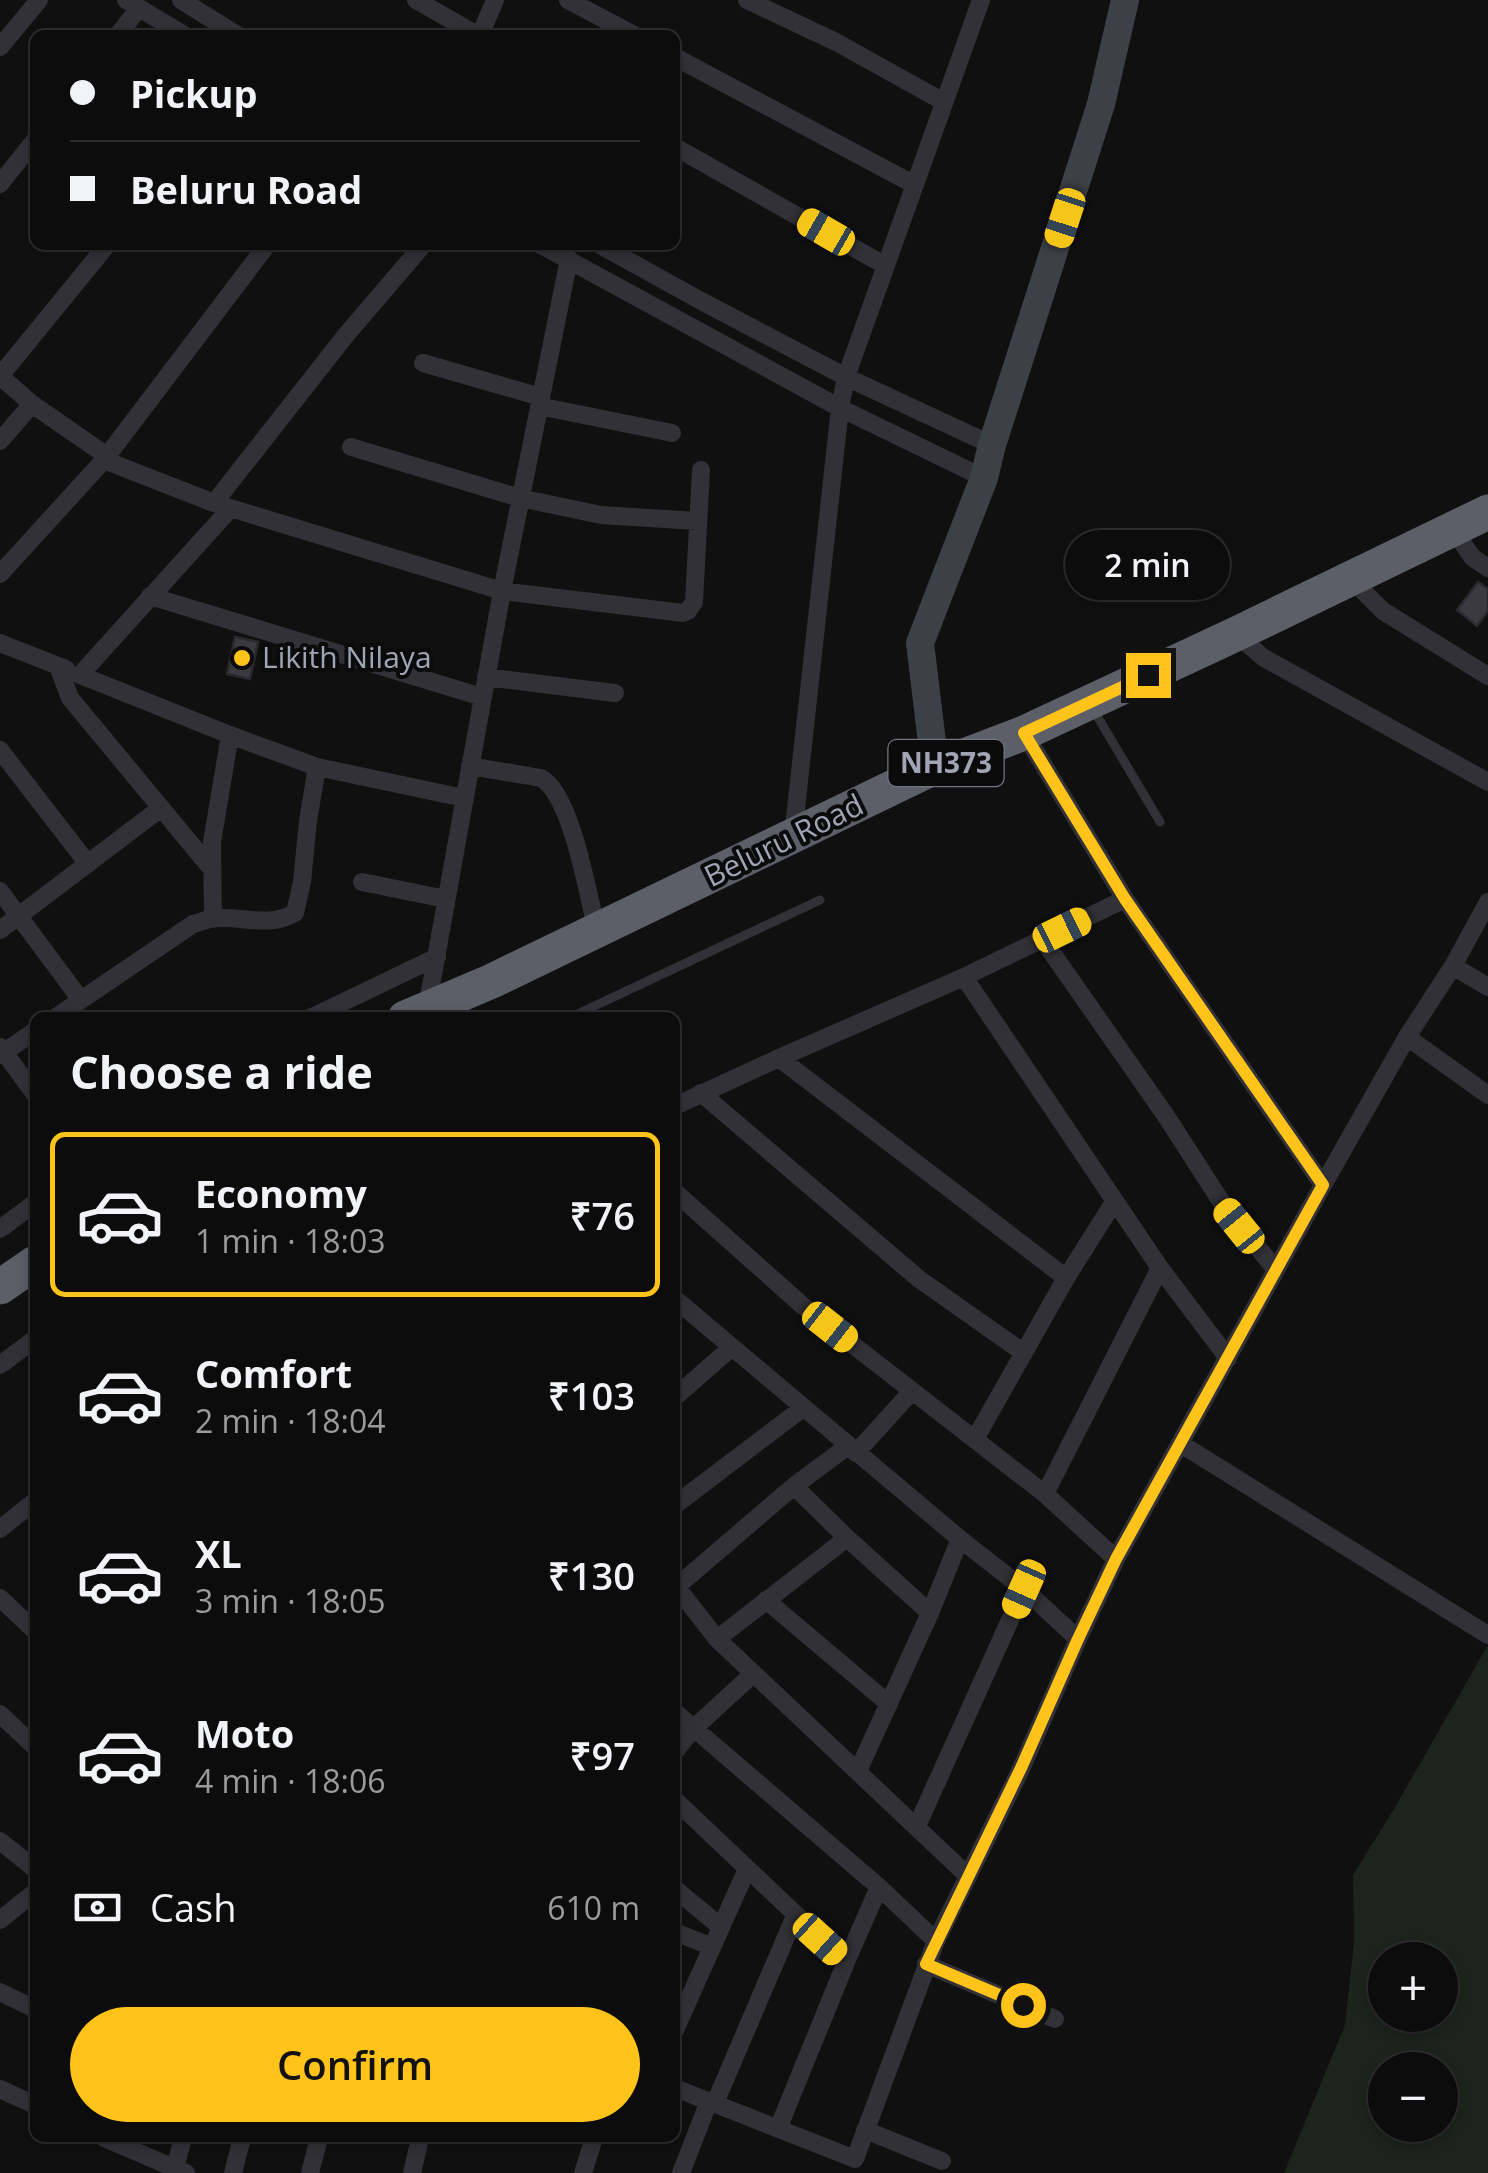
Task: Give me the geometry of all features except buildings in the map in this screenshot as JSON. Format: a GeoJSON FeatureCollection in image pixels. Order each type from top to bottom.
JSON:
{"type":"FeatureCollection","features":[{"type":"Feature","properties":{"kind":"highway","name":"Beluru Road"},"geometry":{"type":"LineString","coordinates":[[418,1012],[492,981],[936,768],[1024,733],[1236,634],[1488,512]]}},
{"type":"Feature","properties":{"kind":"highway"},"geometry":{"type":"LineString","coordinates":[[0,1288],[30,1267]]}},
{"type":"Feature","properties":{"kind":"street"},"geometry":{"type":"LineString","coordinates":[[0,47],[39,0]]}},
{"type":"Feature","properties":{"kind":"street"},"geometry":{"type":"LineString","coordinates":[[182,0],[229,30]]}},
{"type":"Feature","properties":{"kind":"street"},"geometry":{"type":"LineString","coordinates":[[416,0],[469,30]]}},
{"type":"Feature","properties":{"kind":"street"},"geometry":{"type":"LineString","coordinates":[[480,30],[495,0]]}},
{"type":"Feature","properties":{"kind":"street"},"geometry":{"type":"LineString","coordinates":[[568,0],[625,30]]}},
{"type":"Feature","properties":{"kind":"street"},"geometry":{"type":"LineString","coordinates":[[747,0],[836,42],[944,102]]}},
{"type":"Feature","properties":{"kind":"street"},"geometry":{"type":"LineString","coordinates":[[793,836],[846,377],[981,0]]}},
{"type":"Feature","properties":{"kind":"street"},"geometry":{"type":"LineString","coordinates":[[936,768],[920,643],[984,478],[1101,104],[1125,0]]}},
{"type":"Feature","properties":{"kind":"street"},"geometry":{"type":"LineString","coordinates":[[120,30],[133,4],[176,30]]}},
{"type":"Feature","properties":{"kind":"street"},"geometry":{"type":"LineString","coordinates":[[680,60],[915,185]]}},
{"type":"Feature","properties":{"kind":"street"},"geometry":{"type":"LineString","coordinates":[[0,184],[30,146]]}},
{"type":"Feature","properties":{"kind":"street"},"geometry":{"type":"LineString","coordinates":[[680,150],[886,266]]}},
{"type":"Feature","properties":{"kind":"street"},"geometry":{"type":"LineString","coordinates":[[103,250],[0,376],[105,458],[222,505],[502,590],[682,613],[688,612],[694,602],[700,470]]}},
{"type":"Feature","properties":{"kind":"street"},"geometry":{"type":"LineString","coordinates":[[0,574],[105,458],[264,250]]}},
{"type":"Feature","properties":{"kind":"street"},"geometry":{"type":"LineString","coordinates":[[80,674],[150,596],[222,505],[346,334],[418,250]]}},
{"type":"Feature","properties":{"kind":"street"},"geometry":{"type":"LineString","coordinates":[[551,250],[840,408],[984,478]]}},
{"type":"Feature","properties":{"kind":"street"},"geometry":{"type":"LineString","coordinates":[[609,250],[846,377],[992,445]]}},
{"type":"Feature","properties":{"kind":"street"},"geometry":{"type":"LineString","coordinates":[[416,1012],[436,957],[502,590],[569,259]]}},
{"type":"Feature","properties":{"kind":"street"},"geometry":{"type":"LineString","coordinates":[[424,363],[540,401],[672,433]]}},
{"type":"Feature","properties":{"kind":"street"},"geometry":{"type":"LineString","coordinates":[[0,441],[32,404]]}},
{"type":"Feature","properties":{"kind":"street"},"geometry":{"type":"LineString","coordinates":[[351,447],[520,498],[601,514],[697,521]]}},
{"type":"Feature","properties":{"kind":"street"},"geometry":{"type":"LineString","coordinates":[[1452,529],[1472,556],[1488,568]]}},
{"type":"Feature","properties":{"kind":"street"},"geometry":{"type":"LineString","coordinates":[[1350,578],[1382,611],[1488,676]]}},
{"type":"Feature","properties":{"kind":"street"},"geometry":{"type":"LineString","coordinates":[[150,596],[482,697]]}},
{"type":"Feature","properties":{"kind":"street"},"geometry":{"type":"LineString","coordinates":[[1236,634],[1264,658],[1488,782]]}},
{"type":"Feature","properties":{"kind":"street"},"geometry":{"type":"LineString","coordinates":[[0,643],[316,767],[464,798]]}},
{"type":"Feature","properties":{"kind":"street"},"geometry":{"type":"LineString","coordinates":[[58,666],[70,698],[210,867]]}},
{"type":"Feature","properties":{"kind":"street"},"geometry":{"type":"LineString","coordinates":[[486,676],[616,693]]}},
{"type":"Feature","properties":{"kind":"street"},"geometry":{"type":"LineString","coordinates":[[1024,733],[1125,899],[1323,1185]]}},
{"type":"Feature","properties":{"kind":"street"},"geometry":{"type":"LineString","coordinates":[[213,918],[212,842],[230,735]]}},
{"type":"Feature","properties":{"kind":"street"},"geometry":{"type":"LineString","coordinates":[[0,750],[88,864]]}},
{"type":"Feature","properties":{"kind":"street"},"geometry":{"type":"LineString","coordinates":[[470,766],[541,778],[554,788],[572,829],[597,931]]}},
{"type":"Feature","properties":{"kind":"street"},"geometry":{"type":"LineString","coordinates":[[63,1012],[193,924],[213,918],[262,922],[295,913],[316,767]]}},
{"type":"Feature","properties":{"kind":"street"},"geometry":{"type":"LineString","coordinates":[[0,930],[161,808]]}},
{"type":"Feature","properties":{"kind":"street"},"geometry":{"type":"LineString","coordinates":[[362,882],[446,899]]}},
{"type":"Feature","properties":{"kind":"street"},"geometry":{"type":"LineString","coordinates":[[0,892],[81,1000]]}},
{"type":"Feature","properties":{"kind":"street"},"geometry":{"type":"LineString","coordinates":[[680,1104],[964,978],[1125,899]]}},
{"type":"Feature","properties":{"kind":"street"},"geometry":{"type":"LineString","coordinates":[[680,2090],[778,2128],[852,2166],[936,1941],[1021,1768],[1116,1559],[1323,1185],[1488,902]]}},
{"type":"Feature","properties":{"kind":"street"},"geometry":{"type":"LineString","coordinates":[[1042,940],[1224,1206],[1276,1270]]}},
{"type":"Feature","properties":{"kind":"street"},"geometry":{"type":"LineString","coordinates":[[322,1012],[436,957]]}},
{"type":"Feature","properties":{"kind":"street"},"geometry":{"type":"LineString","coordinates":[[1452,966],[1488,988]]}},
{"type":"Feature","properties":{"kind":"street"},"geometry":{"type":"LineString","coordinates":[[964,978],[1114,1202],[1228,1358]]}},
{"type":"Feature","properties":{"kind":"street"},"geometry":{"type":"LineString","coordinates":[[30,1034],[1,1051],[30,1088]]}},
{"type":"Feature","properties":{"kind":"street"},"geometry":{"type":"LineString","coordinates":[[1407,1037],[1488,1095]]}},
{"type":"Feature","properties":{"kind":"street"},"geometry":{"type":"LineString","coordinates":[[779,1058],[1066,1278]]}},
{"type":"Feature","properties":{"kind":"street"},"geometry":{"type":"LineString","coordinates":[[701,1093],[919,1278],[1024,1353]]}},
{"type":"Feature","properties":{"kind":"street"},"geometry":{"type":"LineString","coordinates":[[680,1196],[803,1306],[1045,1494],[1116,1559]]}},
{"type":"Feature","properties":{"kind":"street"},"geometry":{"type":"LineString","coordinates":[[975,1439],[1114,1202]]}},
{"type":"Feature","properties":{"kind":"street"},"geometry":{"type":"LineString","coordinates":[[0,1230],[30,1207]]}},
{"type":"Feature","properties":{"kind":"street"},"geometry":{"type":"LineString","coordinates":[[1045,1494],[1160,1268]]}},
{"type":"Feature","properties":{"kind":"street"},"geometry":{"type":"LineString","coordinates":[[680,1303],[960,1540],[1024,1589],[1078,1639]]}},
{"type":"Feature","properties":{"kind":"street"},"geometry":{"type":"LineString","coordinates":[[0,1365],[30,1343]]}},
{"type":"Feature","properties":{"kind":"street"},"geometry":{"type":"LineString","coordinates":[[680,1392],[731,1348]]}},
{"type":"Feature","properties":{"kind":"street"},"geometry":{"type":"LineString","coordinates":[[680,1583],[794,1486],[852,1449],[912,1391]]}},
{"type":"Feature","properties":{"kind":"street"},"geometry":{"type":"LineString","coordinates":[[680,1501],[803,1408]]}},
{"type":"Feature","properties":{"kind":"street"},"geometry":{"type":"LineString","coordinates":[[1180,1444],[1488,1635]]}},
{"type":"Feature","properties":{"kind":"street"},"geometry":{"type":"LineString","coordinates":[[794,1486],[930,1614]]}},
{"type":"Feature","properties":{"kind":"street"},"geometry":{"type":"LineString","coordinates":[[0,1529],[30,1505]]}},
{"type":"Feature","properties":{"kind":"street"},"geometry":{"type":"LineString","coordinates":[[717,1639],[847,1538]]}},
{"type":"Feature","properties":{"kind":"street"},"geometry":{"type":"LineString","coordinates":[[858,1771],[960,1540]]}},
{"type":"Feature","properties":{"kind":"street"},"geometry":{"type":"LineString","coordinates":[[917,1826],[1024,1589]]}},
{"type":"Feature","properties":{"kind":"street"},"geometry":{"type":"LineString","coordinates":[[680,1591],[717,1639],[752,1674],[968,1876]]}},
{"type":"Feature","properties":{"kind":"street"},"geometry":{"type":"LineString","coordinates":[[0,1598],[30,1626]]}},
{"type":"Feature","properties":{"kind":"street"},"geometry":{"type":"LineString","coordinates":[[766,1600],[889,1704]]}},
{"type":"Feature","properties":{"kind":"street"},"geometry":{"type":"LineString","coordinates":[[680,1745],[752,1674]]}},
{"type":"Feature","properties":{"kind":"street"},"geometry":{"type":"LineString","coordinates":[[0,1714],[30,1742]]}},
{"type":"Feature","properties":{"kind":"street"},"geometry":{"type":"LineString","coordinates":[[680,1716],[880,1887],[936,1941]]}},
{"type":"Feature","properties":{"kind":"street"},"geometry":{"type":"LineString","coordinates":[[680,1805],[846,1962]]}},
{"type":"Feature","properties":{"kind":"street"},"geometry":{"type":"LineString","coordinates":[[0,1841],[30,1865]]}},
{"type":"Feature","properties":{"kind":"street"},"geometry":{"type":"LineString","coordinates":[[680,2007],[746,1869]]}},
{"type":"Feature","properties":{"kind":"street"},"geometry":{"type":"LineString","coordinates":[[778,2128],[880,1887]]}},
{"type":"Feature","properties":{"kind":"street"},"geometry":{"type":"LineString","coordinates":[[680,1893],[720,1927]]}},
{"type":"Feature","properties":{"kind":"street"},"geometry":{"type":"LineString","coordinates":[[0,1920],[30,1896]]}},
{"type":"Feature","properties":{"kind":"street"},"geometry":{"type":"LineString","coordinates":[[681,2173],[796,1916]]}},
{"type":"Feature","properties":{"kind":"street"},"geometry":{"type":"LineString","coordinates":[[680,1934],[712,1946]]}},
{"type":"Feature","properties":{"kind":"street"},"geometry":{"type":"LineString","coordinates":[[926,1964],[1056,2019]]}},
{"type":"Feature","properties":{"kind":"street"},"geometry":{"type":"LineString","coordinates":[[0,1992],[30,2007]]}},
{"type":"Feature","properties":{"kind":"street"},"geometry":{"type":"LineString","coordinates":[[0,2089],[30,2103]]}},
{"type":"Feature","properties":{"kind":"street"},"geometry":{"type":"LineString","coordinates":[[865,2130],[942,2162]]}},
{"type":"Feature","properties":{"kind":"street"},"geometry":{"type":"LineString","coordinates":[[113,2142],[181,2171],[183,2142]]}},
{"type":"Feature","properties":{"kind":"street"},"geometry":{"type":"LineString","coordinates":[[233,2173],[241,2142]]}},
{"type":"Feature","properties":{"kind":"street"},"geometry":{"type":"LineString","coordinates":[[310,2173],[318,2142]]}},
{"type":"Feature","properties":{"kind":"street"},"geometry":{"type":"LineString","coordinates":[[412,2173],[419,2142]]}},
{"type":"Feature","properties":{"kind":"street"},"geometry":{"type":"LineString","coordinates":[[583,2173],[593,2142]]}},
{"type":"Feature","properties":{"kind":"lane"},"geometry":{"type":"LineString","coordinates":[[1089,702],[1160,822]]}},
{"type":"Feature","properties":{"kind":"lane"},"geometry":{"type":"LineString","coordinates":[[582,1012],[820,900]]}},
{"type":"Feature","properties":{"kind":"shaded area"},"geometry":{"type":"Polygon","coordinates":[[[1488,1645],[1488,2173],[1284,2173],[1345,2025],[1354,1942],[1353,1875],[1488,1645]]]}},
{"type":"Feature","properties":{"kind":"place","name":"Likith Nilaya"},"geometry":{"type":"Point","coordinates":[242,658]}},
{"type":"Feature","properties":{"kind":"route"},"geometry":{"type":"LineString","coordinates":[[1023,2005],[926,1964],[1116,1559],[1323,1185],[1125,899],[1024,733],[1148,675]]}}]}
